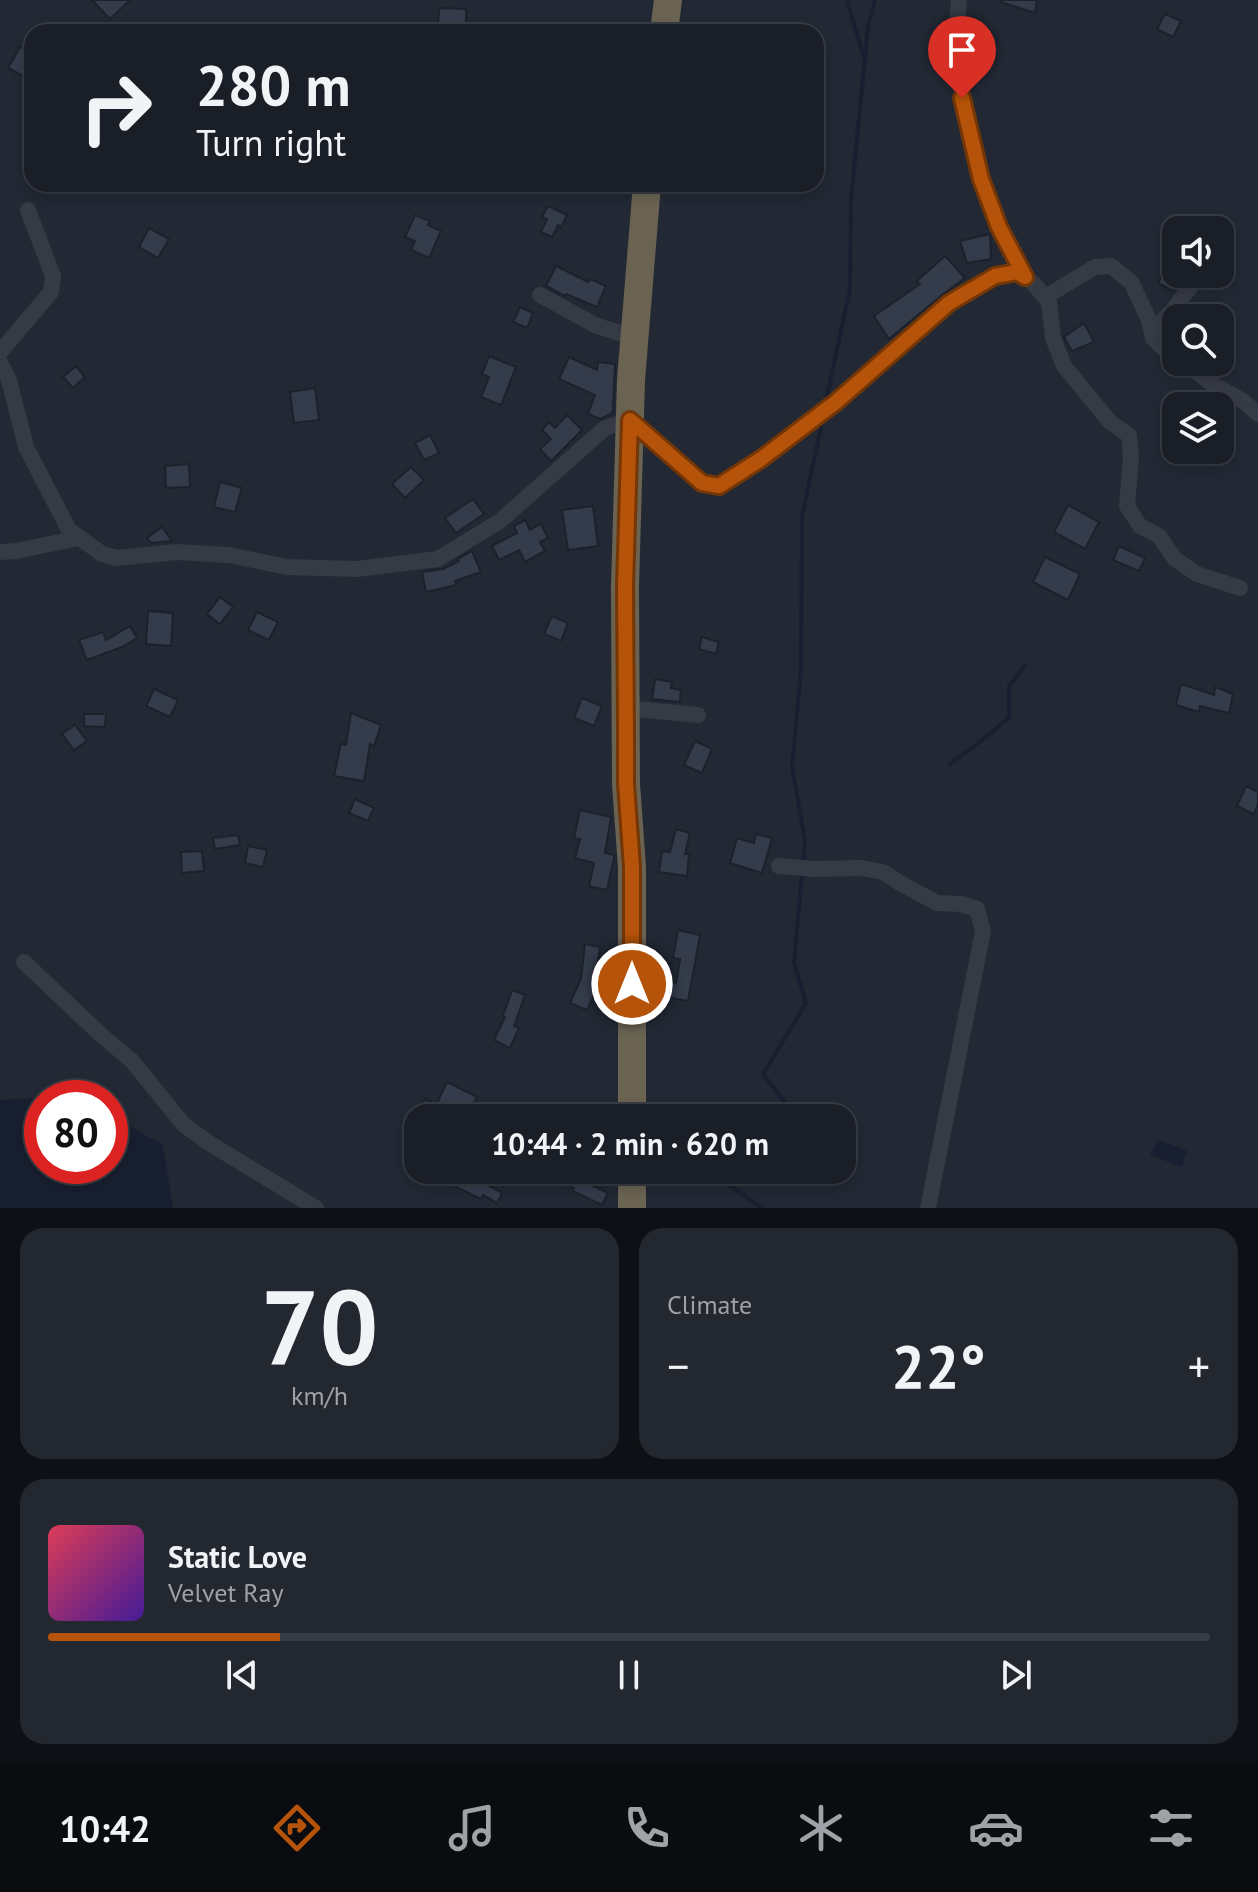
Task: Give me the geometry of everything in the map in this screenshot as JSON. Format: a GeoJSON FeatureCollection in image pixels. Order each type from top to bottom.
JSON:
{"type":"FeatureCollection","features":[{"type":"Feature","properties":{"kind":"highway"},"geometry":{"type":"LineString","coordinates":[[665,24],[668,0]]}},
{"type":"Feature","properties":{"kind":"highway"},"geometry":{"type":"LineString","coordinates":[[632,1104],[632,867],[626,784],[625,586],[633,337],[646,192]]}},
{"type":"Feature","properties":{"kind":"highway"},"geometry":{"type":"LineString","coordinates":[[632,1184],[632,1208]]}},
{"type":"Feature","properties":{"kind":"street"},"geometry":{"type":"LineString","coordinates":[[959,0],[956,23],[962,98],[981,179],[999,227],[1025,277]]}},
{"type":"Feature","properties":{"kind":"street"},"geometry":{"type":"LineString","coordinates":[[0,352],[51,292],[53,276],[28,210]]}},
{"type":"Feature","properties":{"kind":"street"},"geometry":{"type":"LineString","coordinates":[[1045,297],[1095,267],[1111,266],[1131,282],[1149,320],[1153,338],[1162,346]]}},
{"type":"Feature","properties":{"kind":"street"},"geometry":{"type":"LineString","coordinates":[[0,362],[9,380],[26,447],[69,530],[102,554],[117,558],[176,552],[229,555],[287,567],[357,569],[438,559],[500,521],[605,428],[630,420],[702,483],[719,486],[836,402],[949,303],[995,276],[1017,272],[1033,283],[1049,302],[1053,338],[1064,366],[1110,422],[1129,435],[1131,457],[1127,506],[1140,526],[1159,536],[1175,559],[1197,574],[1240,588]]}},
{"type":"Feature","properties":{"kind":"street"},"geometry":{"type":"LineString","coordinates":[[1152,331],[1189,288]]}},
{"type":"Feature","properties":{"kind":"street"},"geometry":{"type":"LineString","coordinates":[[540,295],[597,326],[633,337]]}},
{"type":"Feature","properties":{"kind":"street"},"geometry":{"type":"LineString","coordinates":[[1202,376],[1258,414]]}},
{"type":"Feature","properties":{"kind":"street"},"geometry":{"type":"LineString","coordinates":[[0,552],[79,538]]}},
{"type":"Feature","properties":{"kind":"street"},"geometry":{"type":"LineString","coordinates":[[626,708],[698,715]]}},
{"type":"Feature","properties":{"kind":"street"},"geometry":{"type":"LineString","coordinates":[[785,867],[861,868],[883,872],[937,903],[961,904],[977,909],[983,931],[928,1208]]}},
{"type":"Feature","properties":{"kind":"street"},"geometry":{"type":"LineString","coordinates":[[24,962],[132,1061],[184,1125],[316,1208]]}},
{"type":"Feature","properties":{"kind":"water"},"geometry":{"type":"Polygon","coordinates":[[[24,1099],[24,1184],[128,1184],[128,1125],[163,1145],[173,1208],[0,1208],[0,1100],[24,1099]]]}},
{"type":"Feature","properties":{"kind":"water"},"geometry":{"type":"Polygon","coordinates":[[[1158,1140],[1187,1150],[1182,1167],[1150,1155],[1158,1140]]]}},
{"type":"Feature","properties":{"kind":"building"},"geometry":{"type":"Polygon","coordinates":[[[92,0],[130,0],[110,19],[92,0]]]}},
{"type":"Feature","properties":{"kind":"building"},"geometry":{"type":"Polygon","coordinates":[[[1037,0],[1035,13],[1001,2],[1037,0]]]}},
{"type":"Feature","properties":{"kind":"building"},"geometry":{"type":"Polygon","coordinates":[[[439,8],[466,9],[466,24],[438,24],[439,8]]]}},
{"type":"Feature","properties":{"kind":"building"},"geometry":{"type":"Polygon","coordinates":[[[1165,14],[1181,21],[1173,37],[1157,29],[1165,14]]]}},
{"type":"Feature","properties":{"kind":"building"},"geometry":{"type":"Polygon","coordinates":[[[20,47],[24,49],[24,76],[8,68],[20,47]]]}},
{"type":"Feature","properties":{"kind":"building"},"geometry":{"type":"Polygon","coordinates":[[[548,206],[567,215],[552,237],[541,232],[547,219],[542,217],[548,206]]]}},
{"type":"Feature","properties":{"kind":"building"},"geometry":{"type":"Polygon","coordinates":[[[415,215],[430,221],[428,225],[441,231],[429,258],[411,250],[415,241],[405,237],[415,215]]]}},
{"type":"Feature","properties":{"kind":"building"},"geometry":{"type":"Polygon","coordinates":[[[149,228],[169,239],[158,258],[139,247],[149,228]]]}},
{"type":"Feature","properties":{"kind":"building"},"geometry":{"type":"Polygon","coordinates":[[[990,234],[991,259],[967,263],[960,241],[990,234]]]}},
{"type":"Feature","properties":{"kind":"building"},"geometry":{"type":"Polygon","coordinates":[[[945,256],[965,278],[889,339],[874,316],[920,284],[917,281],[945,256]]]}},
{"type":"Feature","properties":{"kind":"building"},"geometry":{"type":"Polygon","coordinates":[[[556,266],[588,282],[590,279],[606,286],[597,307],[546,286],[556,266]]]}},
{"type":"Feature","properties":{"kind":"building"},"geometry":{"type":"Polygon","coordinates":[[[520,307],[533,313],[527,328],[513,322],[520,307]]]}},
{"type":"Feature","properties":{"kind":"building"},"geometry":{"type":"Polygon","coordinates":[[[1084,323],[1094,342],[1072,351],[1064,337],[1084,323]]]}},
{"type":"Feature","properties":{"kind":"building"},"geometry":{"type":"Polygon","coordinates":[[[489,356],[516,367],[501,405],[481,397],[489,377],[482,374],[489,356]]]}},
{"type":"Feature","properties":{"kind":"building"},"geometry":{"type":"Polygon","coordinates":[[[569,357],[597,370],[598,362],[615,364],[611,414],[600,419],[588,414],[595,395],[559,379],[569,357]]]}},
{"type":"Feature","properties":{"kind":"building"},"geometry":{"type":"Polygon","coordinates":[[[76,366],[85,377],[73,388],[63,377],[76,366]]]}},
{"type":"Feature","properties":{"kind":"building"},"geometry":{"type":"Polygon","coordinates":[[[315,388],[319,420],[294,423],[290,392],[315,388]]]}},
{"type":"Feature","properties":{"kind":"building"},"geometry":{"type":"Polygon","coordinates":[[[567,415],[582,430],[551,461],[540,449],[551,439],[542,430],[549,422],[555,428],[567,415]]]}},
{"type":"Feature","properties":{"kind":"building"},"geometry":{"type":"Polygon","coordinates":[[[430,435],[439,453],[424,460],[415,443],[430,435]]]}},
{"type":"Feature","properties":{"kind":"building"},"geometry":{"type":"Polygon","coordinates":[[[189,464],[190,487],[166,488],[165,466],[189,464]]]}},
{"type":"Feature","properties":{"kind":"building"},"geometry":{"type":"Polygon","coordinates":[[[411,467],[424,480],[405,498],[392,484],[411,467]]]}},
{"type":"Feature","properties":{"kind":"building"},"geometry":{"type":"Polygon","coordinates":[[[220,482],[242,488],[235,512],[214,507],[220,482]]]}},
{"type":"Feature","properties":{"kind":"building"},"geometry":{"type":"Polygon","coordinates":[[[473,499],[484,514],[456,533],[445,518],[473,499]]]}},
{"type":"Feature","properties":{"kind":"building"},"geometry":{"type":"Polygon","coordinates":[[[1068,505],[1099,522],[1085,549],[1054,532],[1068,505]]]}},
{"type":"Feature","properties":{"kind":"building"},"geometry":{"type":"Polygon","coordinates":[[[593,506],[598,546],[568,550],[562,510],[593,506]]]}},
{"type":"Feature","properties":{"kind":"building"},"geometry":{"type":"Polygon","coordinates":[[[525,520],[530,530],[541,524],[548,538],[540,542],[545,551],[525,562],[519,550],[499,560],[492,546],[517,533],[514,526],[525,520]]]}},
{"type":"Feature","properties":{"kind":"building"},"geometry":{"type":"Polygon","coordinates":[[[162,527],[172,541],[151,543],[147,538],[162,527]]]}},
{"type":"Feature","properties":{"kind":"building"},"geometry":{"type":"Polygon","coordinates":[[[1119,546],[1145,558],[1139,571],[1113,560],[1119,546]]]}},
{"type":"Feature","properties":{"kind":"building"},"geometry":{"type":"Polygon","coordinates":[[[472,551],[481,572],[455,581],[456,585],[426,592],[422,572],[443,569],[472,551]]]}},
{"type":"Feature","properties":{"kind":"building"},"geometry":{"type":"Polygon","coordinates":[[[1045,557],[1080,574],[1068,600],[1033,582],[1045,557]]]}},
{"type":"Feature","properties":{"kind":"building"},"geometry":{"type":"Polygon","coordinates":[[[220,597],[233,607],[220,624],[207,614],[220,597]]]}},
{"type":"Feature","properties":{"kind":"building"},"geometry":{"type":"Polygon","coordinates":[[[148,611],[173,613],[171,646],[146,644],[148,611]]]}},
{"type":"Feature","properties":{"kind":"building"},"geometry":{"type":"Polygon","coordinates":[[[257,612],[278,622],[269,640],[248,630],[257,612]]]}},
{"type":"Feature","properties":{"kind":"building"},"geometry":{"type":"Polygon","coordinates":[[[552,616],[568,623],[561,641],[544,634],[552,616]]]}},
{"type":"Feature","properties":{"kind":"building"},"geometry":{"type":"Polygon","coordinates":[[[130,626],[137,638],[87,660],[79,640],[103,632],[106,640],[130,626]]]}},
{"type":"Feature","properties":{"kind":"building"},"geometry":{"type":"Polygon","coordinates":[[[702,637],[719,642],[716,654],[699,649],[702,637]]]}},
{"type":"Feature","properties":{"kind":"building"},"geometry":{"type":"Polygon","coordinates":[[[655,679],[672,682],[671,688],[681,690],[680,702],[652,699],[655,679]]]}},
{"type":"Feature","properties":{"kind":"building"},"geometry":{"type":"Polygon","coordinates":[[[1181,684],[1214,695],[1215,687],[1233,694],[1229,713],[1200,706],[1199,712],[1176,705],[1181,684]]]}},
{"type":"Feature","properties":{"kind":"building"},"geometry":{"type":"Polygon","coordinates":[[[154,689],[178,700],[170,717],[146,706],[154,689]]]}},
{"type":"Feature","properties":{"kind":"building"},"geometry":{"type":"Polygon","coordinates":[[[582,698],[602,706],[594,726],[574,718],[582,698]]]}},
{"type":"Feature","properties":{"kind":"building"},"geometry":{"type":"Polygon","coordinates":[[[351,713],[381,725],[374,746],[370,744],[364,781],[334,776],[341,743],[346,745],[351,713]]]}},
{"type":"Feature","properties":{"kind":"building"},"geometry":{"type":"Polygon","coordinates":[[[84,714],[106,714],[105,727],[84,726],[84,714]]]}},
{"type":"Feature","properties":{"kind":"building"},"geometry":{"type":"Polygon","coordinates":[[[75,725],[87,741],[74,750],[62,734],[75,725]]]}},
{"type":"Feature","properties":{"kind":"building"},"geometry":{"type":"Polygon","coordinates":[[[695,741],[712,749],[702,773],[684,765],[695,741]]]}},
{"type":"Feature","properties":{"kind":"building"},"geometry":{"type":"Polygon","coordinates":[[[1246,786],[1258,792],[1254,814],[1237,806],[1246,786]]]}},
{"type":"Feature","properties":{"kind":"building"},"geometry":{"type":"Polygon","coordinates":[[[355,799],[374,808],[368,821],[349,813],[355,799]]]}},
{"type":"Feature","properties":{"kind":"building"},"geometry":{"type":"Polygon","coordinates":[[[580,810],[611,817],[605,853],[614,855],[614,858],[607,890],[589,886],[594,863],[575,858],[580,839],[574,838],[580,810]]]}},
{"type":"Feature","properties":{"kind":"building"},"geometry":{"type":"Polygon","coordinates":[[[676,829],[690,833],[685,854],[689,854],[687,876],[659,872],[662,851],[670,852],[676,829]]]}},
{"type":"Feature","properties":{"kind":"building"},"geometry":{"type":"Polygon","coordinates":[[[756,834],[772,838],[762,873],[730,863],[737,838],[754,843],[756,834]]]}},
{"type":"Feature","properties":{"kind":"building"},"geometry":{"type":"Polygon","coordinates":[[[238,835],[240,845],[215,849],[213,838],[238,835]]]}},
{"type":"Feature","properties":{"kind":"building"},"geometry":{"type":"Polygon","coordinates":[[[248,846],[267,850],[263,867],[245,863],[248,846]]]}},
{"type":"Feature","properties":{"kind":"building"},"geometry":{"type":"Polygon","coordinates":[[[202,851],[204,871],[182,873],[181,852],[202,851]]]}},
{"type":"Feature","properties":{"kind":"building"},"geometry":{"type":"Polygon","coordinates":[[[678,930],[700,935],[688,1001],[661,996],[664,981],[676,983],[680,959],[673,958],[678,930]]]}},
{"type":"Feature","properties":{"kind":"building"},"geometry":{"type":"Polygon","coordinates":[[[585,944],[600,947],[595,985],[598,987],[587,1010],[570,1003],[581,979],[585,944]]]}},
{"type":"Feature","properties":{"kind":"building"},"geometry":{"type":"Polygon","coordinates":[[[512,990],[525,995],[514,1026],[519,1028],[510,1048],[494,1040],[505,1017],[512,990]]]}},
{"type":"Feature","properties":{"kind":"building"},"geometry":{"type":"Polygon","coordinates":[[[447,1082],[477,1097],[474,1104],[436,1104],[447,1082]]]}},
{"type":"Feature","properties":{"kind":"building"},"geometry":{"type":"Polygon","coordinates":[[[450,1184],[489,1184],[502,1193],[497,1203],[483,1195],[481,1199],[450,1184]]]}},
{"type":"Feature","properties":{"kind":"building"},"geometry":{"type":"Polygon","coordinates":[[[565,1184],[591,1184],[608,1193],[602,1205],[573,1191],[574,1188],[565,1184]]]}},
{"type":"Feature","properties":{"kind":"waterway"},"geometry":{"type":"LineString","coordinates":[[847,0],[863,55]]}},
{"type":"Feature","properties":{"kind":"waterway"},"geometry":{"type":"LineString","coordinates":[[826,401],[850,289],[851,200],[868,26],[875,0]]}},
{"type":"Feature","properties":{"kind":"waterway"},"geometry":{"type":"LineString","coordinates":[[803,865],[805,840],[792,767],[801,670],[802,516],[823,418]]}},
{"type":"Feature","properties":{"kind":"waterway"},"geometry":{"type":"LineString","coordinates":[[950,764],[1009,717],[1009,686],[1025,665]]}},
{"type":"Feature","properties":{"kind":"waterway"},"geometry":{"type":"LineString","coordinates":[[786,1104],[763,1074],[806,1003],[794,963],[802,874]]}},
{"type":"Feature","properties":{"kind":"waterway"},"geometry":{"type":"LineString","coordinates":[[728,1184],[762,1208]]}},
{"type":"Feature","properties":{"kind":"route"},"geometry":{"type":"LineString","coordinates":[[632,984],[632,867],[626,784],[625,586],[630,420],[702,483],[719,486],[761,459],[836,402],[949,303],[995,276],[1017,272],[1025,277],[999,227],[981,179],[962,98]]}}]}
